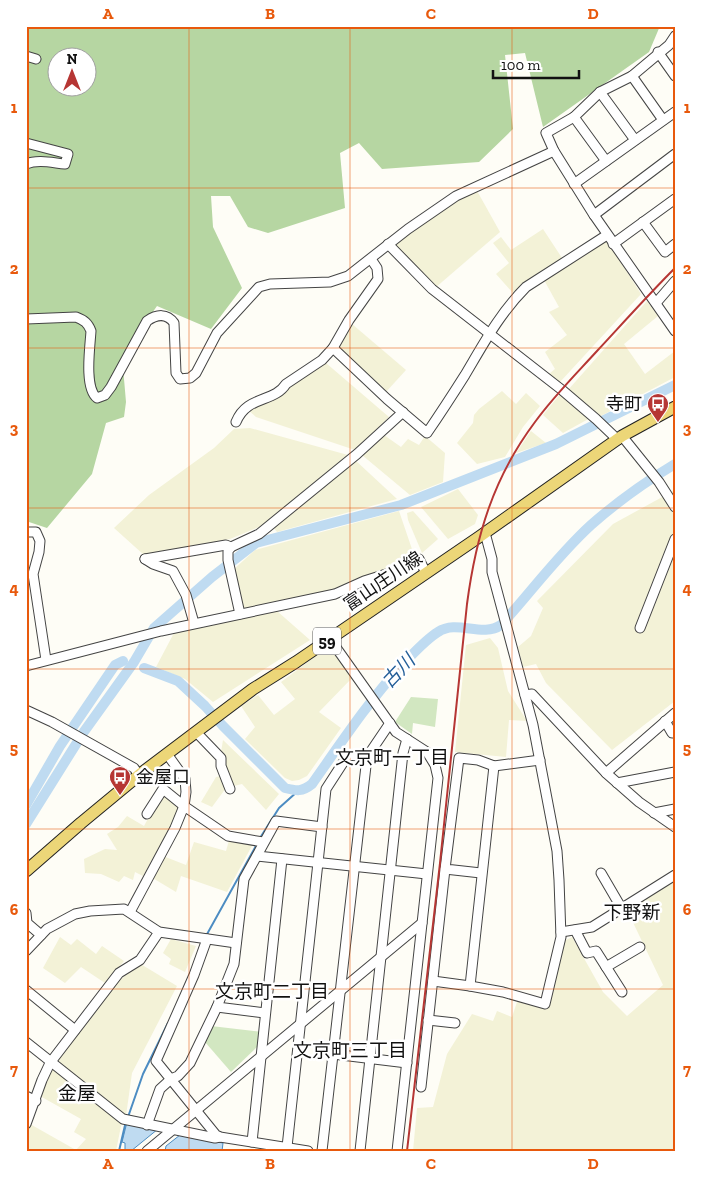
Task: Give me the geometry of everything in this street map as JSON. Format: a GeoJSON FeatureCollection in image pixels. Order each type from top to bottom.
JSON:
{"type":"FeatureCollection","features":[{"type":"Feature","properties":{"kind":"main road","name":"富山庄川線"},"geometry":{"type":"LineString","coordinates":[[26,871],[139,775],[253,689],[485,533],[620,438],[675,407]]}},
{"type":"Feature","properties":{"kind":"street"},"geometry":{"type":"LineString","coordinates":[[675,36],[669,45],[658,52],[632,76],[600,92],[574,116],[546,133],[554,151],[607,235],[675,331]]}},
{"type":"Feature","properties":{"kind":"street"},"geometry":{"type":"LineString","coordinates":[[658,52],[675,76]]}},
{"type":"Feature","properties":{"kind":"street"},"geometry":{"type":"LineString","coordinates":[[26,56],[36,59]]}},
{"type":"Feature","properties":{"kind":"street"},"geometry":{"type":"LineString","coordinates":[[632,76],[663,120]]}},
{"type":"Feature","properties":{"kind":"street"},"geometry":{"type":"LineString","coordinates":[[600,92],[635,140]]}},
{"type":"Feature","properties":{"kind":"street"},"geometry":{"type":"LineString","coordinates":[[574,184],[675,112]]}},
{"type":"Feature","properties":{"kind":"street"},"geometry":{"type":"LineString","coordinates":[[574,116],[606,161]]}},
{"type":"Feature","properties":{"kind":"street"},"geometry":{"type":"LineString","coordinates":[[26,143],[68,154],[66,164],[42,162],[26,164]]}},
{"type":"Feature","properties":{"kind":"street"},"geometry":{"type":"LineString","coordinates":[[26,319],[76,317],[83,319],[89,326],[90,331],[89,382],[93,394],[97,398],[102,397],[111,387],[148,321],[160,314],[166,316],[174,323],[176,373],[180,379],[190,378],[196,373],[217,333],[258,287],[270,284],[340,280],[456,196],[554,151]]}},
{"type":"Feature","properties":{"kind":"street"},"geometry":{"type":"LineString","coordinates":[[594,215],[675,154]]}},
{"type":"Feature","properties":{"kind":"street"},"geometry":{"type":"LineString","coordinates":[[613,244],[675,199]]}},
{"type":"Feature","properties":{"kind":"street"},"geometry":{"type":"LineString","coordinates":[[643,222],[665,252],[675,244]]}},
{"type":"Feature","properties":{"kind":"street"},"geometry":{"type":"LineString","coordinates":[[333,348],[387,399],[427,433],[499,318],[526,287],[607,235]]}},
{"type":"Feature","properties":{"kind":"street"},"geometry":{"type":"LineString","coordinates":[[388,244],[432,289],[490,333],[620,438],[659,482],[675,507]]}},
{"type":"Feature","properties":{"kind":"street"},"geometry":{"type":"LineString","coordinates":[[236,422],[239,415],[250,404],[277,393],[286,384],[322,360],[333,348],[349,320],[378,279],[377,268],[371,259]]}},
{"type":"Feature","properties":{"kind":"street"},"geometry":{"type":"LineString","coordinates":[[656,303],[675,281]]}},
{"type":"Feature","properties":{"kind":"street"},"geometry":{"type":"LineString","coordinates":[[240,614],[229,564],[228,551],[231,547],[259,534],[357,454],[403,412]]}},
{"type":"Feature","properties":{"kind":"street"},"geometry":{"type":"LineString","coordinates":[[26,532],[36,532],[40,541],[34,574],[46,660]]}},
{"type":"Feature","properties":{"kind":"street"},"geometry":{"type":"LineString","coordinates":[[433,982],[503,992],[546,1004],[561,932],[557,851],[540,760],[492,572],[492,559],[485,533]]}},
{"type":"Feature","properties":{"kind":"street"},"geometry":{"type":"LineString","coordinates":[[640,628],[675,539]]}},
{"type":"Feature","properties":{"kind":"street"},"geometry":{"type":"LineString","coordinates":[[194,623],[187,600],[173,571],[153,564],[145,558],[226,545],[231,547]]}},
{"type":"Feature","properties":{"kind":"street"},"geometry":{"type":"LineString","coordinates":[[26,666],[146,634],[335,594],[399,570],[415,559],[419,559],[426,573]]}},
{"type":"Feature","properties":{"kind":"street"},"geometry":{"type":"LineString","coordinates":[[330,639],[396,732],[427,752],[435,765],[438,778],[397,1151]]}},
{"type":"Feature","properties":{"kind":"street"},"geometry":{"type":"LineString","coordinates":[[525,696],[532,694],[606,773],[639,802],[675,827]]}},
{"type":"Feature","properties":{"kind":"street"},"geometry":{"type":"LineString","coordinates":[[28,713],[52,722],[134,768],[139,775]]}},
{"type":"Feature","properties":{"kind":"street"},"geometry":{"type":"LineString","coordinates":[[606,773],[675,713]]}},
{"type":"Feature","properties":{"kind":"street"},"geometry":{"type":"LineString","coordinates":[[665,721],[672,733],[675,733]]}},
{"type":"Feature","properties":{"kind":"street"},"geometry":{"type":"LineString","coordinates":[[322,1151],[367,757],[390,723]]}},
{"type":"Feature","properties":{"kind":"street"},"geometry":{"type":"LineString","coordinates":[[196,732],[220,758],[230,789]]}},
{"type":"Feature","properties":{"kind":"street"},"geometry":{"type":"LineString","coordinates":[[360,1151],[403,753],[407,739]]}},
{"type":"Feature","properties":{"kind":"street"},"geometry":{"type":"LineString","coordinates":[[130,912],[175,828],[184,806],[185,779],[167,754]]}},
{"type":"Feature","properties":{"kind":"street"},"geometry":{"type":"LineString","coordinates":[[287,1148],[326,788],[348,755],[367,757]]}},
{"type":"Feature","properties":{"kind":"street"},"geometry":{"type":"LineString","coordinates":[[421,1087],[459,758],[478,760],[494,766],[540,760]]}},
{"type":"Feature","properties":{"kind":"street"},"geometry":{"type":"LineString","coordinates":[[470,986],[494,766]]}},
{"type":"Feature","properties":{"kind":"street"},"geometry":{"type":"LineString","coordinates":[[617,783],[675,772]]}},
{"type":"Feature","properties":{"kind":"street"},"geometry":{"type":"LineString","coordinates":[[147,814],[163,789],[228,836],[263,842]]}},
{"type":"Feature","properties":{"kind":"street"},"geometry":{"type":"LineString","coordinates":[[654,813],[675,809]]}},
{"type":"Feature","properties":{"kind":"street"},"geometry":{"type":"LineString","coordinates":[[147,1125],[160,1089],[171,1079],[178,1076],[190,1063],[217,1007],[234,964],[244,879],[263,842],[276,821],[322,827]]}},
{"type":"Feature","properties":{"kind":"street"},"geometry":{"type":"LineString","coordinates":[[256,856],[355,868],[427,874]]}},
{"type":"Feature","properties":{"kind":"street"},"geometry":{"type":"LineString","coordinates":[[252,1142],[282,859]]}},
{"type":"Feature","properties":{"kind":"street"},"geometry":{"type":"LineString","coordinates":[[445,869],[481,873]]}},
{"type":"Feature","properties":{"kind":"street"},"geometry":{"type":"LineString","coordinates":[[601,873],[622,909]]}},
{"type":"Feature","properties":{"kind":"street"},"geometry":{"type":"LineString","coordinates":[[561,932],[592,928],[675,875]]}},
{"type":"Feature","properties":{"kind":"street"},"geometry":{"type":"LineString","coordinates":[[26,951],[41,935],[58,922],[76,914],[90,911],[124,909],[159,932],[236,943]]}},
{"type":"Feature","properties":{"kind":"street"},"geometry":{"type":"LineString","coordinates":[[26,913],[27,923],[41,935]]}},
{"type":"Feature","properties":{"kind":"street"},"geometry":{"type":"LineString","coordinates":[[153,1149],[172,1130],[422,923]]}},
{"type":"Feature","properties":{"kind":"street"},"geometry":{"type":"LineString","coordinates":[[575,930],[587,953],[596,951],[622,992]]}},
{"type":"Feature","properties":{"kind":"street"},"geometry":{"type":"LineString","coordinates":[[26,1124],[50,1063],[119,973],[140,960],[159,932]]}},
{"type":"Feature","properties":{"kind":"street"},"geometry":{"type":"LineString","coordinates":[[207,939],[194,975],[156,1061],[220,1138]]}},
{"type":"Feature","properties":{"kind":"street"},"geometry":{"type":"LineString","coordinates":[[606,966],[640,947]]}},
{"type":"Feature","properties":{"kind":"street"},"geometry":{"type":"LineString","coordinates":[[26,990],[75,1030]]}},
{"type":"Feature","properties":{"kind":"street"},"geometry":{"type":"LineString","coordinates":[[217,1007],[265,1013]]}},
{"type":"Feature","properties":{"kind":"street"},"geometry":{"type":"LineString","coordinates":[[428,1020],[455,1023]]}},
{"type":"Feature","properties":{"kind":"street"},"geometry":{"type":"LineString","coordinates":[[26,1042],[50,1063],[123,1119],[215,1138],[308,1151]]}},
{"type":"Feature","properties":{"kind":"street"},"geometry":{"type":"LineString","coordinates":[[334,1054],[407,1063]]}},
{"type":"Feature","properties":{"kind":"street"},"geometry":{"type":"LineString","coordinates":[[26,1096],[36,1100]]}},
{"type":"Feature","properties":{"kind":"green space"},"geometry":{"type":"Polygon","coordinates":[[[26,26],[660,26],[649,52],[543,127],[525,53],[505,55],[513,129],[479,162],[382,169],[359,143],[340,153],[345,208],[268,233],[248,227],[230,196],[211,196],[213,227],[242,288],[211,329],[157,306],[122,356],[126,402],[124,417],[106,423],[92,474],[47,528],[26,521],[26,26]]]}},
{"type":"Feature","properties":{"kind":"green space"},"geometry":{"type":"Polygon","coordinates":[[[476,189],[500,232],[435,288],[394,245],[454,200],[476,189]]]}},
{"type":"Feature","properties":{"kind":"green space"},"geometry":{"type":"Polygon","coordinates":[[[543,229],[562,258],[513,293],[496,274],[509,263],[493,243],[501,237],[511,250],[543,229]]]}},
{"type":"Feature","properties":{"kind":"green space"},"geometry":{"type":"Polygon","coordinates":[[[606,239],[641,294],[560,382],[549,374],[555,369],[545,352],[567,335],[549,312],[559,307],[544,280],[606,239]]]}},
{"type":"Feature","properties":{"kind":"green space"},"geometry":{"type":"Polygon","coordinates":[[[647,301],[658,316],[624,344],[645,374],[675,351],[675,377],[601,416],[568,390],[647,301]]]}},
{"type":"Feature","properties":{"kind":"green space"},"geometry":{"type":"Polygon","coordinates":[[[352,324],[406,370],[385,393],[336,348],[352,324]]]}},
{"type":"Feature","properties":{"kind":"green space"},"geometry":{"type":"Polygon","coordinates":[[[326,363],[389,417],[355,450],[256,417],[247,409],[285,390],[326,363]]]}},
{"type":"Feature","properties":{"kind":"green space"},"geometry":{"type":"Polygon","coordinates":[[[502,391],[516,404],[526,393],[540,406],[523,427],[505,457],[477,464],[457,443],[473,423],[474,415],[479,409],[502,391]]]}},
{"type":"Feature","properties":{"kind":"green space"},"geometry":{"type":"Polygon","coordinates":[[[561,393],[592,417],[563,433],[543,415],[561,393]]]}},
{"type":"Feature","properties":{"kind":"green space"},"geometry":{"type":"Polygon","coordinates":[[[250,428],[348,455],[264,525],[230,539],[144,555],[114,528],[149,495],[214,448],[234,429],[250,428]]]}},
{"type":"Feature","properties":{"kind":"green space"},"geometry":{"type":"Polygon","coordinates":[[[531,431],[546,443],[516,453],[531,431]]]}},
{"type":"Feature","properties":{"kind":"green space"},"geometry":{"type":"Polygon","coordinates":[[[384,435],[401,447],[408,439],[419,445],[425,436],[445,453],[443,482],[410,495],[362,455],[384,435]]]}},
{"type":"Feature","properties":{"kind":"green space"},"geometry":{"type":"Polygon","coordinates":[[[355,460],[397,499],[277,532],[273,527],[355,460]]]}},
{"type":"Feature","properties":{"kind":"green space"},"geometry":{"type":"Polygon","coordinates":[[[458,489],[478,515],[475,524],[448,539],[421,507],[458,489]]]}},
{"type":"Feature","properties":{"kind":"green space"},"geometry":{"type":"Polygon","coordinates":[[[675,490],[675,701],[612,750],[546,683],[536,664],[523,667],[518,647],[531,636],[543,608],[537,601],[613,524],[675,490]]]}},
{"type":"Feature","properties":{"kind":"green space"},"geometry":{"type":"Polygon","coordinates":[[[399,511],[414,555],[395,566],[337,590],[241,610],[233,570],[255,550],[399,511]]]}},
{"type":"Feature","properties":{"kind":"green space"},"geometry":{"type":"Polygon","coordinates":[[[413,511],[438,539],[422,553],[408,520],[407,513],[413,511]]]}},
{"type":"Feature","properties":{"kind":"green space"},"geometry":{"type":"Polygon","coordinates":[[[277,611],[310,640],[213,702],[185,679],[156,667],[175,631],[277,611]]]}},
{"type":"Feature","properties":{"kind":"green space"},"geometry":{"type":"Polygon","coordinates":[[[490,638],[498,648],[508,691],[527,721],[509,720],[506,757],[455,752],[466,645],[490,638]]]}},
{"type":"Feature","properties":{"kind":"green space"},"geometry":{"type":"Polygon","coordinates":[[[329,646],[352,678],[319,712],[341,728],[307,776],[292,781],[285,778],[245,739],[255,727],[241,706],[258,695],[274,715],[295,699],[281,682],[329,646]]]}},
{"type":"Feature","properties":{"kind":"green space"},"geometry":{"type":"Polygon","coordinates":[[[411,697],[438,699],[435,727],[413,723],[412,734],[395,722],[411,697]]]}},
{"type":"Feature","properties":{"kind":"green space"},"geometry":{"type":"Polygon","coordinates":[[[223,740],[279,794],[266,810],[242,784],[226,788],[212,807],[201,802],[216,777],[225,775],[220,758],[223,740]]]}},
{"type":"Feature","properties":{"kind":"green space"},"geometry":{"type":"Polygon","coordinates":[[[162,793],[180,805],[143,876],[135,872],[133,880],[124,876],[119,882],[101,874],[85,873],[84,859],[105,849],[117,850],[107,834],[118,827],[127,816],[144,826],[162,793]]]}},
{"type":"Feature","properties":{"kind":"green space"},"geometry":{"type":"Polygon","coordinates":[[[230,837],[254,842],[227,892],[181,876],[176,892],[151,877],[163,856],[186,865],[194,842],[226,851],[230,837]]]}},
{"type":"Feature","properties":{"kind":"green space"},"geometry":{"type":"Polygon","coordinates":[[[675,878],[675,1151],[413,1151],[417,1108],[433,1107],[447,1054],[472,1014],[493,1021],[497,1011],[512,1017],[518,999],[547,1008],[564,941],[572,937],[603,992],[627,1016],[663,985],[627,910],[675,878]]]}},
{"type":"Feature","properties":{"kind":"green space"},"geometry":{"type":"Polygon","coordinates":[[[60,937],[71,945],[77,939],[96,954],[102,946],[124,961],[105,983],[81,967],[65,983],[43,968],[60,937]]]}},
{"type":"Feature","properties":{"kind":"green space"},"geometry":{"type":"Polygon","coordinates":[[[171,939],[196,946],[185,972],[169,964],[171,959],[163,953],[171,939]]]}},
{"type":"Feature","properties":{"kind":"green space"},"geometry":{"type":"Polygon","coordinates":[[[139,963],[177,986],[132,1073],[126,1116],[54,1063],[107,992],[139,963]]]}},
{"type":"Feature","properties":{"kind":"green space"},"geometry":{"type":"Polygon","coordinates":[[[211,1026],[263,1032],[258,1046],[231,1072],[205,1042],[211,1026]]]}},
{"type":"Feature","properties":{"kind":"green space"},"geometry":{"type":"Polygon","coordinates":[[[52,1065],[122,1121],[116,1151],[26,1151],[26,1134],[30,1124],[76,1150],[86,1139],[74,1132],[81,1119],[40,1096],[52,1065]]]}},
{"type":"Feature","properties":{"kind":"water"},"geometry":{"type":"Polygon","coordinates":[[[127,1122],[158,1129],[131,1151],[125,1151],[125,1143],[122,1142],[127,1122]]]}},
{"type":"Feature","properties":{"kind":"water"},"geometry":{"type":"Polygon","coordinates":[[[180,1135],[223,1143],[222,1151],[165,1151],[166,1146],[180,1135]]]}},
{"type":"Feature","properties":{"kind":"waterway"},"geometry":{"type":"LineString","coordinates":[[26,824],[83,733],[134,662],[154,628],[212,577],[256,543],[401,505],[556,444],[675,385]]}},
{"type":"Feature","properties":{"kind":"waterway","name":"古川"},"geometry":{"type":"LineString","coordinates":[[144,668],[178,681],[285,788],[302,790],[312,784],[378,693],[428,639],[445,628],[486,630],[501,625],[556,561],[591,525],[611,508],[675,464]]}},
{"type":"Feature","properties":{"kind":"waterway","name":"古川"},"geometry":{"type":"LineString","coordinates":[[26,805],[60,746],[115,665],[123,661]]}},
{"type":"Feature","properties":{"kind":"waterway"},"geometry":{"type":"LineString","coordinates":[[260,838],[279,808],[298,791]]}},
{"type":"Feature","properties":{"kind":"waterway"},"geometry":{"type":"LineString","coordinates":[[206,936],[257,844]]}},
{"type":"Feature","properties":{"kind":"waterway"},"geometry":{"type":"LineString","coordinates":[[128,1117],[143,1074],[168,1023]]}},
{"type":"Feature","properties":{"kind":"waterway"},"geometry":{"type":"LineString","coordinates":[[119,1151],[126,1121]]}},
{"type":"Feature","properties":{"kind":"railway"},"geometry":{"type":"LineString","coordinates":[[407,1151],[467,604],[481,531],[497,486],[520,443],[535,422],[565,386],[675,268]]}},
{"type":"Feature","properties":{"kind":"place","name":"寺町"},"geometry":{"type":"Point","coordinates":[658,423]}},
{"type":"Feature","properties":{"kind":"place","name":"金屋口"},"geometry":{"type":"Point","coordinates":[120,796]}},
{"type":"Feature","properties":{"kind":"district","name":"文京町一丁目"},"geometry":{"type":"Point","coordinates":[392,757]}},
{"type":"Feature","properties":{"kind":"district","name":"下野新"},"geometry":{"type":"Point","coordinates":[632,912]}},
{"type":"Feature","properties":{"kind":"district","name":"文京町二丁目"},"geometry":{"type":"Point","coordinates":[272,991]}},
{"type":"Feature","properties":{"kind":"district","name":"文京町三丁目"},"geometry":{"type":"Point","coordinates":[350,1050]}},
{"type":"Feature","properties":{"kind":"district","name":"金屋"},"geometry":{"type":"Point","coordinates":[77,1093]}}]}
